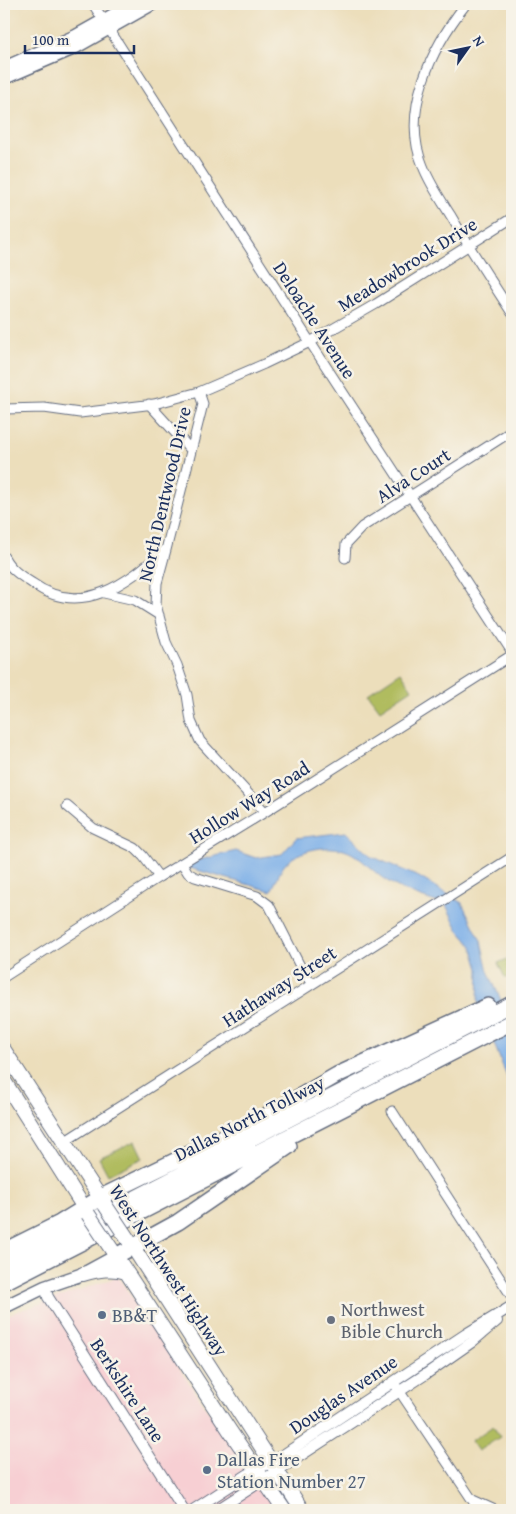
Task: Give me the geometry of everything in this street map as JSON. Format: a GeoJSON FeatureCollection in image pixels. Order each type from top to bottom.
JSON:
{"type":"FeatureCollection","features":[{"type":"Feature","properties":{"kind":"highway"},"geometry":{"type":"LineString","coordinates":[[4,1251],[87,1211],[247,1126],[337,1075],[512,996]]}},
{"type":"Feature","properties":{"kind":"highway","name":"Dallas North Tollway"},"geometry":{"type":"LineString","coordinates":[[4,1266],[512,1004]]}},
{"type":"Feature","properties":{"kind":"highway","name":"Dallas North Tollway"},"geometry":{"type":"LineString","coordinates":[[4,1282],[512,1022]]}},
{"type":"Feature","properties":{"kind":"highway"},"geometry":{"type":"LineString","coordinates":[[114,1253],[178,1222],[340,1111]]}},
{"type":"Feature","properties":{"kind":"main road"},"geometry":{"type":"LineString","coordinates":[[4,78],[74,48],[133,4]]}},
{"type":"Feature","properties":{"kind":"main road"},"geometry":{"type":"LineString","coordinates":[[4,68],[106,26],[152,4]]}},
{"type":"Feature","properties":{"kind":"main road","name":"West Northwest Highway"},"geometry":{"type":"LineString","coordinates":[[4,1050],[302,1510]]}},
{"type":"Feature","properties":{"kind":"main road","name":"West Northwest Highway"},"geometry":{"type":"LineString","coordinates":[[4,1081],[126,1272],[284,1510]]}},
{"type":"Feature","properties":{"kind":"main road"},"geometry":{"type":"LineString","coordinates":[[83,1274],[114,1253]]}},
{"type":"Feature","properties":{"kind":"main road"},"geometry":{"type":"LineString","coordinates":[[4,1307],[45,1287],[83,1274],[105,1269],[126,1272]]}},
{"type":"Feature","properties":{"kind":"main road"},"geometry":{"type":"LineString","coordinates":[[240,1445],[254,1436]]}},
{"type":"Feature","properties":{"kind":"street","name":"Deloache Avenue"},"geometry":{"type":"LineString","coordinates":[[93,4],[512,654]]}},
{"type":"Feature","properties":{"kind":"street"},"geometry":{"type":"LineString","coordinates":[[466,4],[454,19],[425,75],[418,97],[417,146],[423,166],[468,246],[512,313]]}},
{"type":"Feature","properties":{"kind":"street","name":"Meadowbrook Drive"},"geometry":{"type":"LineString","coordinates":[[4,409],[44,408],[80,413],[149,404],[199,392],[310,342],[376,304],[512,218]]}},
{"type":"Feature","properties":{"kind":"street","name":"North Dentwood Drive"},"geometry":{"type":"LineString","coordinates":[[199,392],[203,404],[157,583],[156,605],[166,642],[177,665],[187,695],[190,721],[200,741],[265,812]]}},
{"type":"Feature","properties":{"kind":"street"},"geometry":{"type":"LineString","coordinates":[[149,404],[191,450]]}},
{"type":"Feature","properties":{"kind":"street","name":"Alva Court"},"geometry":{"type":"LineString","coordinates":[[345,558],[346,544],[362,527],[512,431]]}},
{"type":"Feature","properties":{"kind":"street"},"geometry":{"type":"LineString","coordinates":[[4,558],[8,565],[43,591],[65,597],[86,598],[110,591],[134,576],[166,550]]}},
{"type":"Feature","properties":{"kind":"street"},"geometry":{"type":"LineString","coordinates":[[104,593],[135,600],[158,615]]}},
{"type":"Feature","properties":{"kind":"street","name":"Hollow Way Road"},"geometry":{"type":"LineString","coordinates":[[4,977],[512,654]]}},
{"type":"Feature","properties":{"kind":"street"},"geometry":{"type":"LineString","coordinates":[[68,806],[93,828],[135,848],[144,856],[159,877]]}},
{"type":"Feature","properties":{"kind":"street","name":"Hathaway Street"},"geometry":{"type":"LineString","coordinates":[[64,1142],[512,857]]}},
{"type":"Feature","properties":{"kind":"street"},"geometry":{"type":"LineString","coordinates":[[182,863],[188,873],[195,877],[257,896],[269,905],[302,970],[312,984]]}},
{"type":"Feature","properties":{"kind":"street"},"geometry":{"type":"LineString","coordinates":[[392,1111],[512,1298]]}},
{"type":"Feature","properties":{"kind":"street","name":"Berkshire Lane"},"geometry":{"type":"LineString","coordinates":[[45,1287],[48,1297],[184,1510]]}},
{"type":"Feature","properties":{"kind":"street","name":"Douglas Avenue"},"geometry":{"type":"LineString","coordinates":[[192,1510],[274,1467],[451,1350],[512,1306]]}},
{"type":"Feature","properties":{"kind":"street"},"geometry":{"type":"LineString","coordinates":[[396,1386],[479,1510]]}},
{"type":"Feature","properties":{"kind":"street","name":"Douglas Avenue"},"geometry":{"type":"LineString","coordinates":[[217,1510],[260,1475]]}},
{"type":"Feature","properties":{"kind":"street"},"geometry":{"type":"LineString","coordinates":[[473,1500],[496,1510]]}},
{"type":"Feature","properties":{"kind":"street"},"geometry":{"type":"LineString","coordinates":[[4,1506],[6,1510]]}},
{"type":"Feature","properties":{"kind":"shaded area"},"geometry":{"type":"Polygon","coordinates":[[[118,1277],[275,1510],[4,1510],[4,1316],[118,1277]]]}},
{"type":"Feature","properties":{"kind":"green space"},"geometry":{"type":"Polygon","coordinates":[[[401,672],[412,689],[380,710],[368,694],[401,672]]]}},
{"type":"Feature","properties":{"kind":"green space"},"geometry":{"type":"Polygon","coordinates":[[[512,957],[512,975],[505,978],[498,963],[512,957]]]}},
{"type":"Feature","properties":{"kind":"green space"},"geometry":{"type":"Polygon","coordinates":[[[135,1141],[143,1158],[108,1175],[99,1158],[135,1141]]]}},
{"type":"Feature","properties":{"kind":"green space"},"geometry":{"type":"Polygon","coordinates":[[[493,1426],[500,1437],[478,1451],[471,1441],[493,1426]]]}},
{"type":"Feature","properties":{"kind":"water"},"geometry":{"type":"Polygon","coordinates":[[[346,832],[371,856],[419,877],[462,903],[481,941],[488,971],[512,1025],[512,1090],[478,1002],[479,969],[472,946],[459,931],[446,905],[396,886],[384,879],[353,854],[336,848],[306,851],[289,860],[283,867],[271,891],[179,865],[236,851],[256,858],[282,854],[296,838],[346,832]]]}},
{"type":"Feature","properties":{"kind":"place","name":"BB&T"},"geometry":{"type":"Point","coordinates":[102,1315]}},
{"type":"Feature","properties":{"kind":"place","name":"Northwest Bible Church"},"geometry":{"type":"Point","coordinates":[331,1320]}},
{"type":"Feature","properties":{"kind":"place","name":"Dallas Fire Station Number 27"},"geometry":{"type":"Point","coordinates":[207,1470]}}]}
